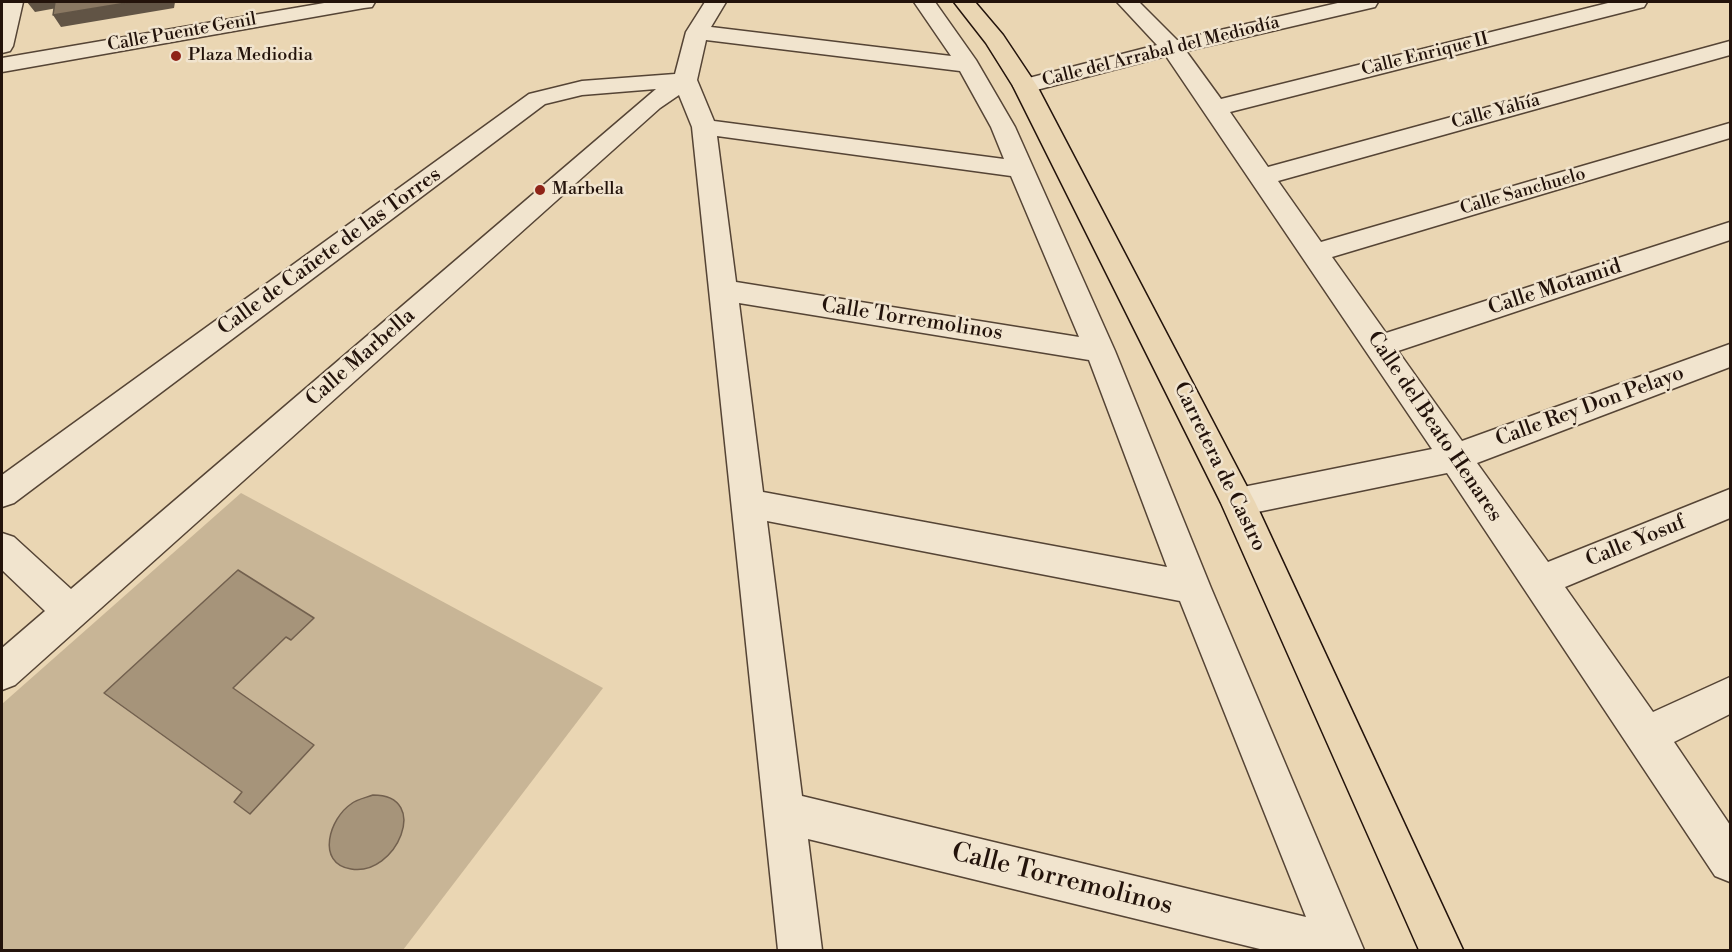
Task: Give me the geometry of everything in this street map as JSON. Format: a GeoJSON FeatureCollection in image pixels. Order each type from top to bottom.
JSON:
{"type":"FeatureCollection","features":[{"type":"Feature","properties":{"kind":"main road","name":"Carretera de Castro"},"geometry":{"type":"LineString","coordinates":[[964,2],[995,40],[1025,86],[1238,502],[1442,951]]}},
{"type":"Feature","properties":{"kind":"street"},"geometry":{"type":"LineString","coordinates":[[2,46],[12,2]]}},
{"type":"Feature","properties":{"kind":"street"},"geometry":{"type":"LineString","coordinates":[[230,2],[232,24]]}},
{"type":"Feature","properties":{"kind":"street","name":"Calle Puente Genil"},"geometry":{"type":"LineString","coordinates":[[2,65],[363,2]]}},
{"type":"Feature","properties":{"kind":"street"},"geometry":{"type":"LineString","coordinates":[[716,2],[697,32],[685,80],[704,127],[800,951]]}},
{"type":"Feature","properties":{"kind":"street","name":"Calle Torremolinos"},"geometry":{"type":"LineString","coordinates":[[925,2],[968,65],[1003,127],[1100,351],[1193,588],[1341,949]]}},
{"type":"Feature","properties":{"kind":"street","name":"Calle del Beato Henares"},"geometry":{"type":"LineString","coordinates":[[1127,2],[1172,48],[1215,108],[1731,861]]}},
{"type":"Feature","properties":{"kind":"street","name":"Calle del Arrabal del Mediodía"},"geometry":{"type":"LineString","coordinates":[[1025,86],[1172,48],[1368,2]]}},
{"type":"Feature","properties":{"kind":"street","name":"Calle Enrique II"},"geometry":{"type":"LineString","coordinates":[[1215,108],[1636,2]]}},
{"type":"Feature","properties":{"kind":"street"},"geometry":{"type":"LineString","coordinates":[[697,32],[968,65]]}},
{"type":"Feature","properties":{"kind":"street","name":"Calle Yahía"},"geometry":{"type":"LineString","coordinates":[[1261,177],[1731,48]]}},
{"type":"Feature","properties":{"kind":"street","name":"Calle de Cañete de las Torres"},"geometry":{"type":"LineString","coordinates":[[2,493],[537,99],[582,88],[685,80]]}},
{"type":"Feature","properties":{"kind":"street","name":"Calle Marbella"},"geometry":{"type":"LineString","coordinates":[[2,672],[652,103],[685,80]]}},
{"type":"Feature","properties":{"kind":"street"},"geometry":{"type":"LineString","coordinates":[[704,127],[1021,169]]}},
{"type":"Feature","properties":{"kind":"street","name":"Calle Sanchuelo"},"geometry":{"type":"LineString","coordinates":[[1315,254],[1731,130]]}},
{"type":"Feature","properties":{"kind":"street","name":"Calle Motamid"},"geometry":{"type":"LineString","coordinates":[[1379,346],[1731,231]]}},
{"type":"Feature","properties":{"kind":"street","name":"Calle Torremolinos"},"geometry":{"type":"LineString","coordinates":[[723,290],[1100,351]]}},
{"type":"Feature","properties":{"kind":"street","name":"Calle Rey Don Pelayo"},"geometry":{"type":"LineString","coordinates":[[1238,502],[1454,458],[1731,355]]}},
{"type":"Feature","properties":{"kind":"street"},"geometry":{"type":"LineString","coordinates":[[748,503],[1193,588]]}},
{"type":"Feature","properties":{"kind":"street","name":"Calle Yosuf"},"geometry":{"type":"LineString","coordinates":[[1541,581],[1731,503]]}},
{"type":"Feature","properties":{"kind":"street"},"geometry":{"type":"LineString","coordinates":[[2,548],[71,612]]}},
{"type":"Feature","properties":{"kind":"street"},"geometry":{"type":"LineString","coordinates":[[1646,735],[1731,695]]}},
{"type":"Feature","properties":{"kind":"street","name":"Calle Torremolinos"},"geometry":{"type":"LineString","coordinates":[[783,812],[1341,949]]}},
{"type":"Feature","properties":{"kind":"shaded area"},"geometry":{"type":"Polygon","coordinates":[[[241,493],[603,688],[403,950],[2,950],[2,704],[241,493]]]}},
{"type":"Feature","properties":{"kind":"shaded area"},"geometry":{"type":"Polygon","coordinates":[[[238,570],[314,618],[291,640],[286,637],[233,688],[314,745],[250,814],[234,802],[242,792],[104,693],[238,570]]]}},
{"type":"Feature","properties":{"kind":"shaded area"},"geometry":{"type":"Polygon","coordinates":[[[373,795],[391,799],[401,808],[404,821],[401,835],[393,849],[382,861],[367,868],[351,869],[340,865],[333,858],[330,849],[332,829],[343,811],[351,804],[373,795]]]}},
{"type":"Feature","properties":{"kind":"building"},"geometry":{"type":"Polygon","coordinates":[[[55,2],[132,2],[53,15],[55,2]]]}},
{"type":"Feature","properties":{"kind":"place","name":"Plaza Mediodia"},"geometry":{"type":"Point","coordinates":[176,56]}},
{"type":"Feature","properties":{"kind":"place","name":"Marbella"},"geometry":{"type":"Point","coordinates":[540,190]}}]}
